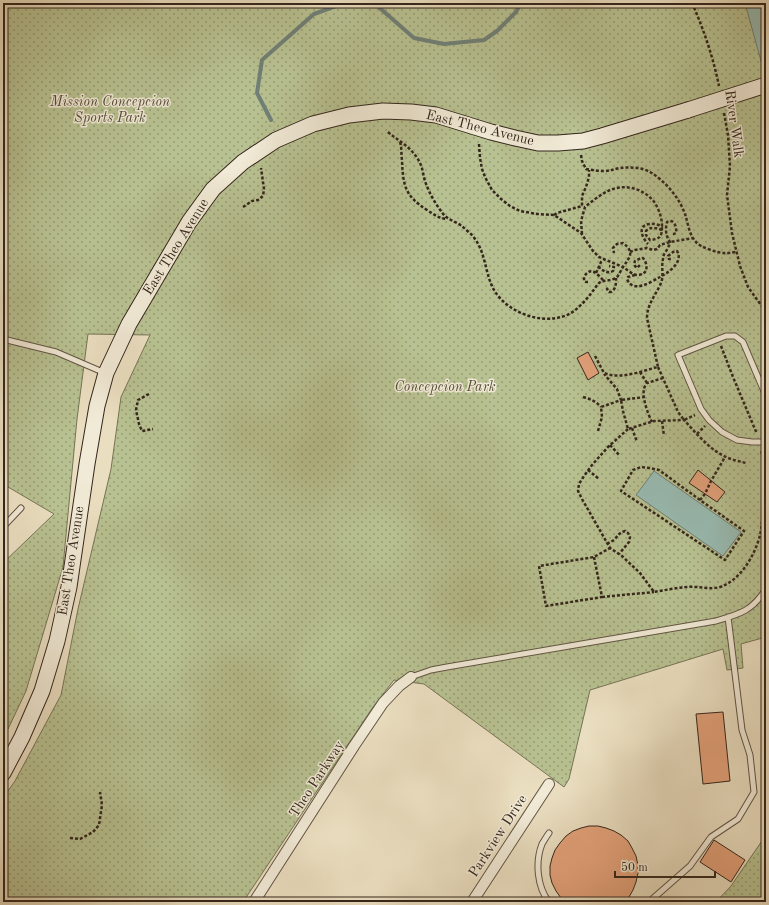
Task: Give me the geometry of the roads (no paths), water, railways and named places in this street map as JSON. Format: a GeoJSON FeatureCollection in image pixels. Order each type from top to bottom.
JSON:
{"type":"FeatureCollection","features":[{"type":"Feature","properties":{"kind":"street","name":"East Theo Avenue"},"geometry":{"type":"LineString","coordinates":[[3,773],[22,737],[42,691],[57,641],[69,587],[93,427],[106,373],[129,324],[189,222],[213,189],[243,162],[276,140],[313,124],[349,114],[383,111],[436,115],[515,138],[538,142],[558,143],[602,136],[766,85]]}},
{"type":"Feature","properties":{"kind":"street","name":"Theo Parkway"},"geometry":{"type":"LineString","coordinates":[[254,902],[383,703],[399,686],[411,678]]}},
{"type":"Feature","properties":{"kind":"street","name":"Parkview Drive"},"geometry":{"type":"LineString","coordinates":[[472,902],[549,784]]}},
{"type":"Feature","properties":{"kind":"lane"},"geometry":{"type":"LineString","coordinates":[[766,396],[743,342],[735,336],[726,336],[678,355],[701,409],[709,420],[722,432],[737,440],[766,442]]}},
{"type":"Feature","properties":{"kind":"lane"},"geometry":{"type":"LineString","coordinates":[[3,339],[56,352],[106,373]]}},
{"type":"Feature","properties":{"kind":"lane"},"geometry":{"type":"LineString","coordinates":[[3,527],[21,508]]}},
{"type":"Feature","properties":{"kind":"lane"},"geometry":{"type":"LineString","coordinates":[[411,678],[431,670],[728,618],[740,614],[754,605],[766,589]]}},
{"type":"Feature","properties":{"kind":"lane"},"geometry":{"type":"LineString","coordinates":[[649,902],[690,866],[711,838],[738,819],[754,792],[750,755],[742,730],[728,618]]}},
{"type":"Feature","properties":{"kind":"lane"},"geometry":{"type":"LineString","coordinates":[[548,833],[542,845],[538,864],[539,881],[545,897],[549,902]]}},
{"type":"Feature","properties":{"kind":"water"},"geometry":{"type":"Polygon","coordinates":[[[745,3],[766,3],[766,74],[761,61],[745,3]]]}},
{"type":"Feature","properties":{"kind":"water"},"geometry":{"type":"Polygon","coordinates":[[[654,471],[741,532],[723,556],[636,495],[654,471]]]}},
{"type":"Feature","properties":{"kind":"waterway"},"geometry":{"type":"LineString","coordinates":[[271,120],[257,93],[262,60],[314,14],[344,3]]}},
{"type":"Feature","properties":{"kind":"waterway"},"geometry":{"type":"LineString","coordinates":[[374,3],[414,38],[444,44],[484,40],[497,31],[516,12],[521,3]]}},
{"type":"Feature","properties":{"kind":"park label","name":"Mission Concepcion Sports Park"},"geometry":{"type":"Point","coordinates":[110,110]}},
{"type":"Feature","properties":{"kind":"park label","name":"Concepcion Park"},"geometry":{"type":"Point","coordinates":[445,387]}}]}
